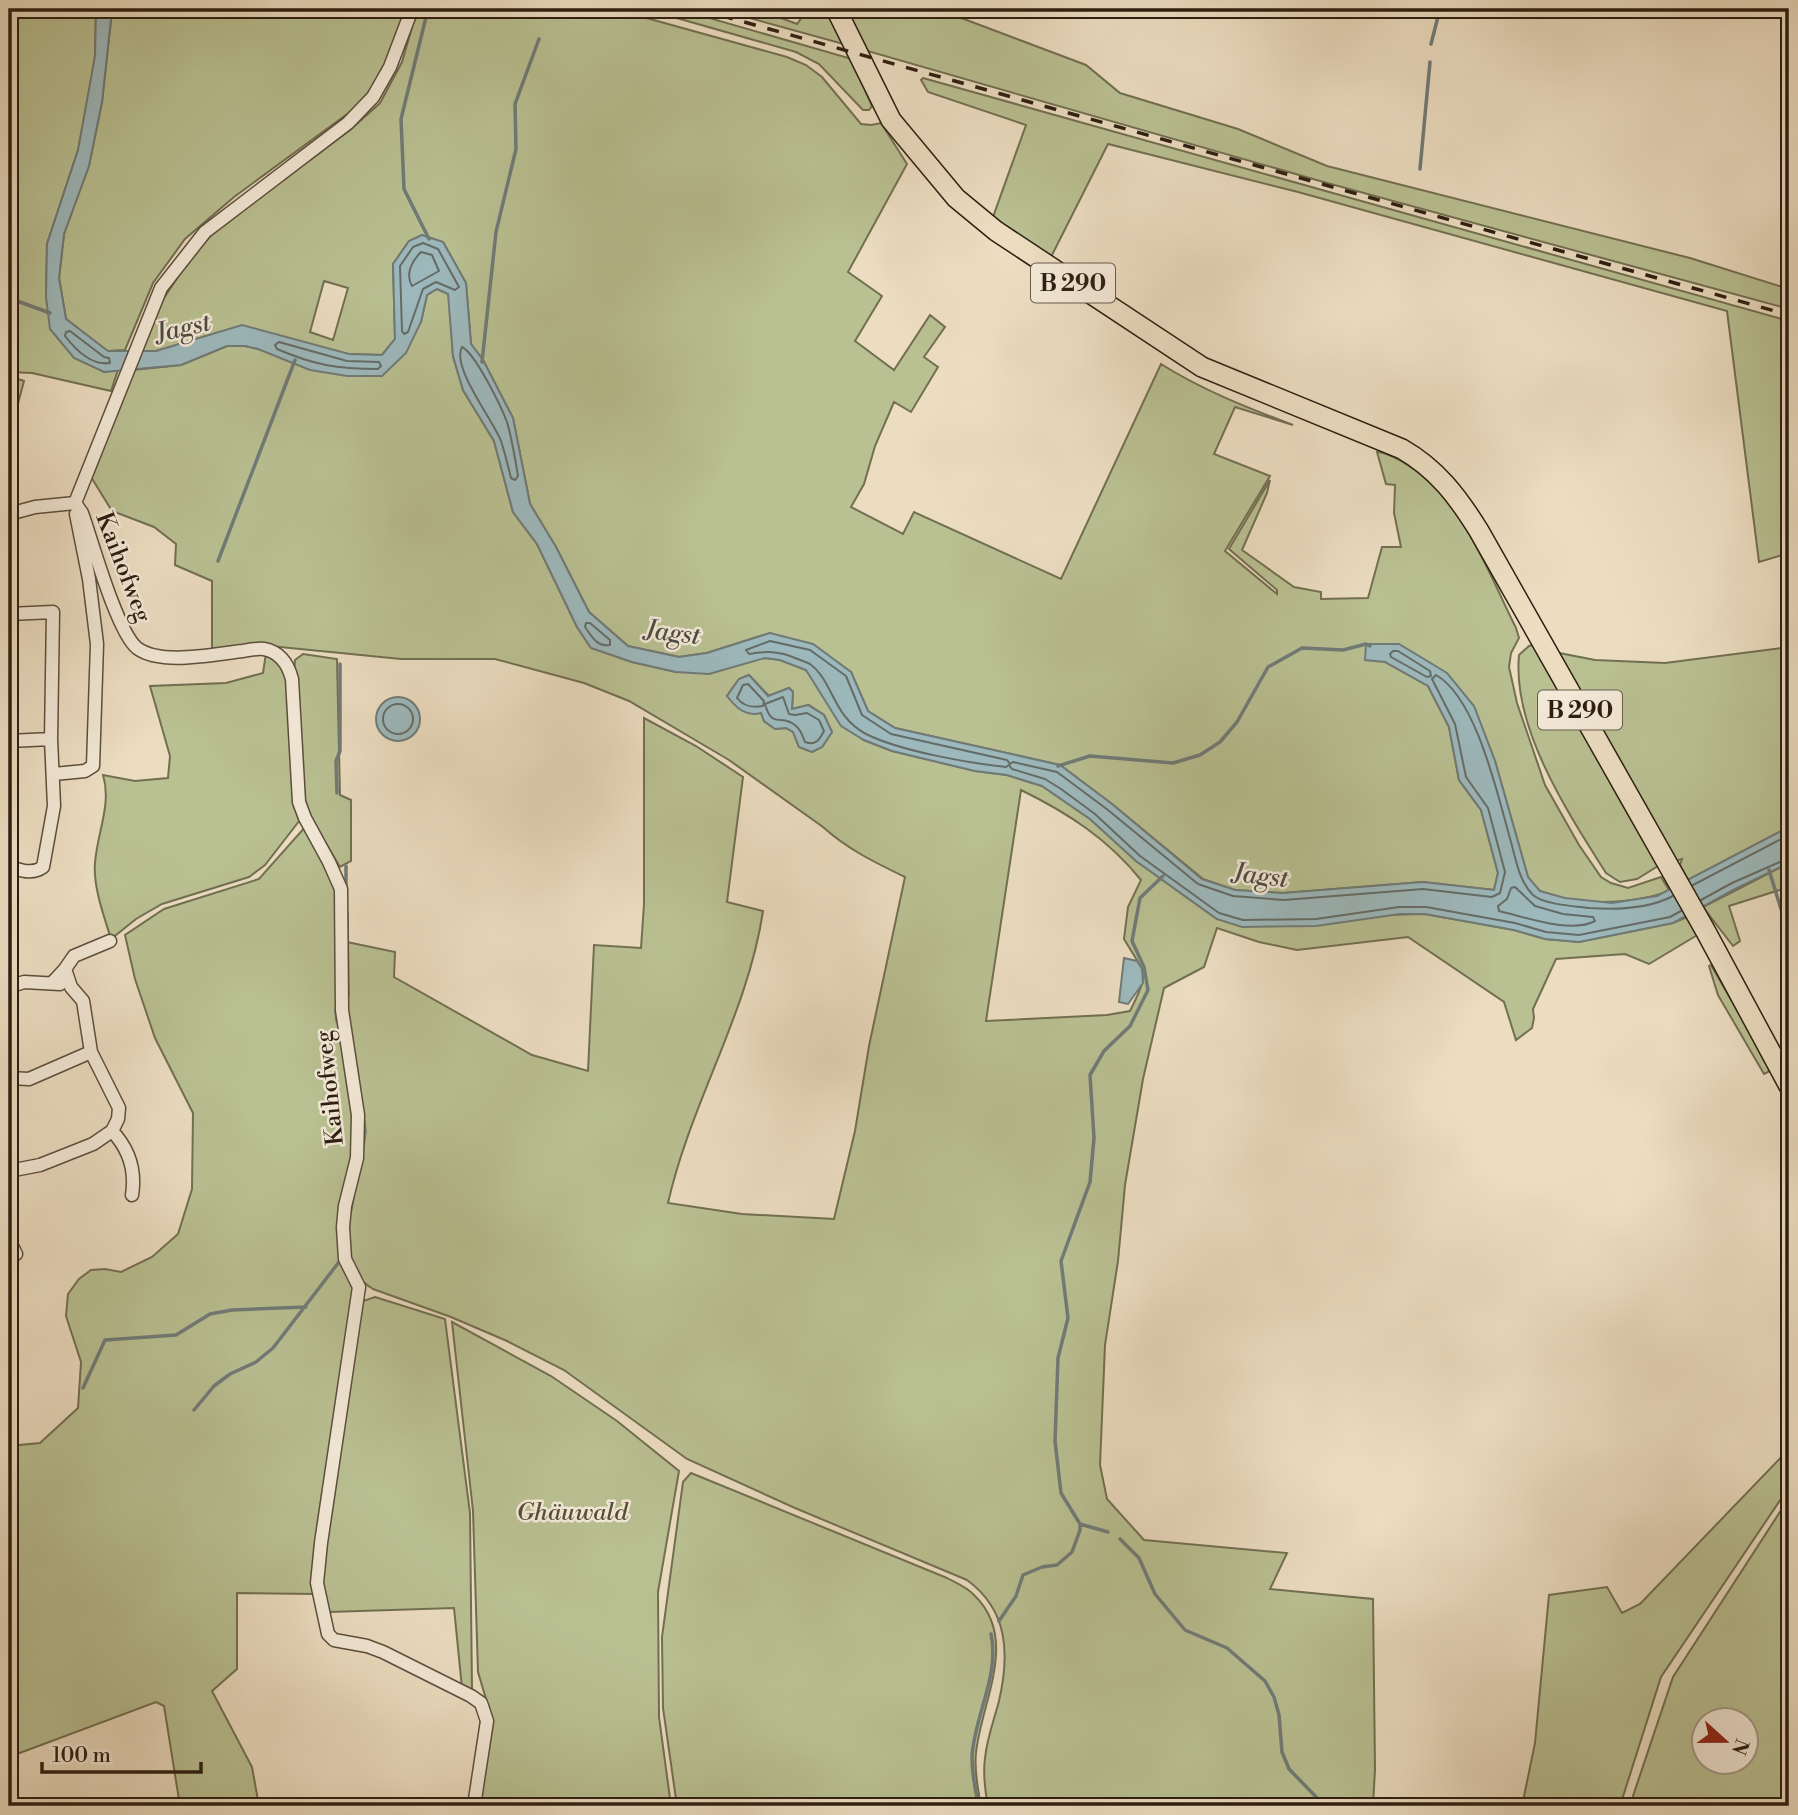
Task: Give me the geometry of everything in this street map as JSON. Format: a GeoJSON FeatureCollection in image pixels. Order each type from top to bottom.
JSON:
{"type":"FeatureCollection","features":[{"type":"Feature","properties":{"kind":"main road","name":"B 290"},"geometry":{"type":"LineString","coordinates":[[836,9],[891,120],[956,198],[996,231],[1202,368],[1402,449],[1427,465],[1451,488],[1661,852],[1789,1086]]}},
{"type":"Feature","properties":{"kind":"street"},"geometry":{"type":"LineString","coordinates":[[54,774],[85,771],[93,766],[97,644],[89,579],[75,503],[161,288],[205,232],[348,123],[373,97],[390,67],[412,9]]}},
{"type":"Feature","properties":{"kind":"street"},"geometry":{"type":"LineString","coordinates":[[9,514],[35,507],[75,503]]}},
{"type":"Feature","properties":{"kind":"street","name":"Kaihofweg"},"geometry":{"type":"LineString","coordinates":[[75,503],[82,513],[118,618],[135,647],[154,655],[178,657],[264,649],[283,659],[289,667],[292,678],[299,802],[341,889],[342,1010],[358,1115],[357,1158],[345,1206],[343,1227],[345,1259],[359,1287],[321,1543],[317,1583],[319,1598],[328,1634],[334,1640],[383,1652],[481,1703],[487,1721],[474,1806]]}},
{"type":"Feature","properties":{"kind":"street"},"geometry":{"type":"LineString","coordinates":[[9,614],[54,612],[51,738],[54,806],[46,858],[43,867],[37,871],[29,872],[9,867]]}},
{"type":"Feature","properties":{"kind":"street"},"geometry":{"type":"LineString","coordinates":[[9,741],[51,738]]}},
{"type":"Feature","properties":{"kind":"street"},"geometry":{"type":"LineString","coordinates":[[52,982],[74,956],[110,941]]}},
{"type":"Feature","properties":{"kind":"street"},"geometry":{"type":"LineString","coordinates":[[9,1171],[40,1165],[93,1144],[112,1130],[118,1119],[119,1108],[90,1052],[83,1001],[71,987],[65,969]]}},
{"type":"Feature","properties":{"kind":"street"},"geometry":{"type":"LineString","coordinates":[[9,987],[24,982],[52,982],[71,987]]}},
{"type":"Feature","properties":{"kind":"street"},"geometry":{"type":"LineString","coordinates":[[9,1078],[29,1079],[90,1052]]}},
{"type":"Feature","properties":{"kind":"street"},"geometry":{"type":"LineString","coordinates":[[112,1130],[124,1143],[135,1178],[132,1195]]}},
{"type":"Feature","properties":{"kind":"street"},"geometry":{"type":"LineString","coordinates":[[9,1233],[16,1255]]}},
{"type":"Feature","properties":{"kind":"green space"},"geometry":{"type":"Polygon","coordinates":[[[9,9],[96,9],[95,56],[78,150],[47,244],[46,297],[104,372],[118,370],[111,391],[32,373],[9,372],[9,9]]]}},
{"type":"Feature","properties":{"kind":"green space"},"geometry":{"type":"Polygon","coordinates":[[[109,9],[405,9],[389,57],[374,86],[354,109],[234,197],[185,239],[153,283],[125,350],[107,351],[66,319],[59,278],[64,234],[89,165],[102,102],[111,20],[109,9]]]}},
{"type":"Feature","properties":{"kind":"green space"},"geometry":{"type":"Polygon","coordinates":[[[475,9],[614,9],[787,57],[806,65],[822,77],[861,124],[881,123],[907,164],[848,272],[882,296],[855,341],[894,370],[930,315],[945,327],[924,357],[938,367],[911,412],[894,402],[875,446],[864,484],[851,507],[903,534],[914,512],[1061,579],[1161,364],[1209,390],[1293,425],[1235,407],[1214,454],[1270,476],[1225,551],[1277,594],[1277,590],[1229,549],[1270,480],[1242,550],[1294,587],[1321,592],[1321,599],[1368,598],[1382,547],[1401,547],[1394,513],[1395,485],[1386,484],[1377,452],[1395,458],[1422,476],[1440,493],[1470,535],[1516,628],[1519,638],[1511,653],[1509,667],[1517,703],[1545,785],[1579,845],[1601,877],[1611,883],[1628,888],[1661,877],[1669,890],[1623,901],[1584,902],[1550,896],[1539,890],[1528,877],[1495,761],[1474,707],[1385,662],[1428,686],[1449,727],[1459,780],[1481,810],[1498,873],[1494,890],[1423,882],[1283,893],[1235,890],[1203,879],[1060,765],[895,728],[868,711],[851,672],[770,633],[707,653],[679,657],[628,646],[589,612],[556,547],[530,504],[513,418],[483,360],[471,344],[466,283],[443,242],[422,235],[409,241],[393,264],[395,339],[382,355],[198,340],[156,351],[140,351],[164,298],[193,254],[215,231],[350,130],[380,103],[402,62],[414,20],[426,10],[464,13],[475,9]],[[324,281],[310,332],[333,340],[348,288],[324,281]]]}},
{"type":"Feature","properties":{"kind":"green space"},"geometry":{"type":"Polygon","coordinates":[[[645,9],[678,9],[852,59],[872,106],[869,110],[863,110],[819,64],[796,52],[645,9]]]}},
{"type":"Feature","properties":{"kind":"green space"},"geometry":{"type":"Polygon","coordinates":[[[717,9],[757,9],[797,24],[808,9],[830,9],[847,45],[717,9]]]}},
{"type":"Feature","properties":{"kind":"green space"},"geometry":{"type":"Polygon","coordinates":[[[844,9],[923,9],[964,19],[1086,65],[1120,93],[1238,129],[1327,166],[1690,258],[1789,289],[1789,309],[1320,181],[864,50],[844,9]]]}},
{"type":"Feature","properties":{"kind":"green space"},"geometry":{"type":"Polygon","coordinates":[[[923,78],[1789,321],[1789,553],[1759,562],[1727,311],[1298,192],[1108,144],[1050,259],[993,217],[1026,125],[928,92],[921,80],[923,78]]]}},
{"type":"Feature","properties":{"kind":"green space"},"geometry":{"type":"Polygon","coordinates":[[[437,289],[449,294],[453,356],[463,390],[494,441],[513,512],[537,544],[577,627],[591,648],[632,662],[676,672],[765,658],[780,660],[806,670],[863,740],[892,751],[975,771],[1007,775],[1042,786],[1090,819],[1136,861],[1217,919],[1425,914],[1514,930],[1545,939],[1579,942],[1673,923],[1687,917],[1699,934],[1649,964],[1625,954],[1556,959],[1533,1009],[1532,1028],[1516,1040],[1504,1002],[1408,937],[1297,950],[1259,942],[1217,928],[1204,967],[1164,988],[1143,1079],[1125,1185],[1118,1261],[1105,1345],[1100,1465],[1107,1499],[1144,1540],[1287,1553],[1270,1589],[1373,1599],[1373,1806],[988,1806],[985,1758],[999,1701],[1005,1650],[998,1619],[991,1605],[967,1580],[795,1508],[687,1459],[564,1370],[451,1317],[373,1289],[356,1273],[349,1256],[347,1236],[362,1153],[363,1126],[347,1028],[347,942],[395,952],[394,977],[532,1055],[588,1071],[594,945],[641,948],[644,904],[644,718],[696,746],[743,777],[727,902],[763,911],[745,986],[690,1130],[668,1203],[742,1214],[834,1219],[855,1131],[869,1046],[905,877],[852,849],[729,760],[629,701],[584,683],[495,659],[401,659],[270,646],[212,649],[212,581],[175,565],[176,544],[154,527],[112,511],[91,477],[133,370],[181,365],[227,346],[245,346],[382,376],[421,322],[427,295],[437,289]],[[749,675],[739,679],[727,696],[761,713],[764,721],[775,729],[786,728],[793,732],[799,747],[812,752],[822,747],[832,732],[824,715],[809,705],[792,709],[793,692],[789,688],[769,696],[749,675]],[[1021,790],[986,1021],[1107,1015],[1130,1011],[1141,988],[1143,973],[1124,939],[1128,907],[1141,880],[1115,852],[1086,828],[1021,790]]]}},
{"type":"Feature","properties":{"kind":"green space"},"geometry":{"type":"Polygon","coordinates":[[[9,380],[24,381],[12,426],[9,426],[9,380]]]}},
{"type":"Feature","properties":{"kind":"green space"},"geometry":{"type":"Polygon","coordinates":[[[1536,644],[1658,866],[1637,879],[1620,882],[1606,873],[1560,797],[1533,740],[1519,683],[1519,655],[1529,646],[1536,644]]]}},
{"type":"Feature","properties":{"kind":"green space"},"geometry":{"type":"Polygon","coordinates":[[[1789,647],[1789,827],[1688,880],[1680,865],[1682,859],[1675,861],[1554,652],[1595,660],[1665,663],[1789,647]]]}},
{"type":"Feature","properties":{"kind":"green space"},"geometry":{"type":"Polygon","coordinates":[[[266,653],[285,666],[303,816],[265,865],[249,877],[162,904],[136,919],[111,939],[95,872],[106,797],[103,775],[135,781],[168,778],[170,756],[150,686],[226,683],[263,673],[266,653]]]}},
{"type":"Feature","properties":{"kind":"green space"},"geometry":{"type":"Polygon","coordinates":[[[303,654],[337,659],[340,795],[351,800],[351,861],[340,867],[306,810],[294,673],[295,660],[303,654]]]}},
{"type":"Feature","properties":{"kind":"green space"},"geometry":{"type":"Polygon","coordinates":[[[306,826],[339,893],[356,1121],[355,1152],[342,1209],[348,1274],[354,1294],[316,1594],[237,1593],[237,1669],[212,1691],[252,1767],[259,1806],[180,1806],[164,1706],[156,1702],[9,1757],[9,1446],[40,1443],[78,1408],[81,1362],[66,1316],[68,1294],[79,1279],[91,1270],[121,1272],[152,1257],[178,1234],[192,1189],[193,1113],[155,1038],[135,979],[125,935],[164,909],[259,879],[306,826]]]}},
{"type":"Feature","properties":{"kind":"green space"},"geometry":{"type":"Polygon","coordinates":[[[1789,863],[1789,887],[1729,906],[1740,941],[1733,946],[1703,907],[1789,863]]]}},
{"type":"Feature","properties":{"kind":"green space"},"geometry":{"type":"Polygon","coordinates":[[[1711,965],[1770,1067],[1768,1072],[1764,1074],[1718,995],[1709,966],[1711,965]]]}},
{"type":"Feature","properties":{"kind":"green space"},"geometry":{"type":"Polygon","coordinates":[[[375,1297],[445,1319],[470,1513],[472,1691],[462,1688],[454,1608],[329,1612],[321,1579],[363,1301],[375,1297]]]}},
{"type":"Feature","properties":{"kind":"green space","name":"Ghäuwald"},"geometry":{"type":"Polygon","coordinates":[[[452,1322],[551,1376],[617,1421],[679,1471],[658,1592],[659,1717],[671,1806],[476,1806],[489,1709],[478,1672],[473,1511],[452,1322]]]}},
{"type":"Feature","properties":{"kind":"green space"},"geometry":{"type":"Polygon","coordinates":[[[1789,1449],[1789,1487],[1661,1677],[1620,1806],[1522,1806],[1535,1743],[1549,1595],[1607,1587],[1622,1613],[1640,1604],[1789,1449]]]}},
{"type":"Feature","properties":{"kind":"green space"},"geometry":{"type":"Polygon","coordinates":[[[691,1473],[947,1578],[974,1595],[987,1612],[994,1631],[996,1651],[976,1753],[981,1806],[677,1806],[663,1708],[662,1637],[683,1482],[691,1473]]]}},
{"type":"Feature","properties":{"kind":"green space"},"geometry":{"type":"Polygon","coordinates":[[[1789,1498],[1789,1806],[1764,1806],[1724,1798],[1720,1806],[1636,1806],[1633,1796],[1673,1677],[1789,1498]]]}},
{"type":"Feature","properties":{"kind":"water"},"geometry":{"type":"Polygon","coordinates":[[[96,9],[109,9],[111,19],[102,102],[89,166],[64,234],[59,278],[66,319],[108,351],[156,351],[242,325],[349,354],[382,355],[395,339],[393,264],[409,241],[422,235],[443,242],[466,283],[471,344],[483,360],[513,418],[530,504],[556,547],[589,612],[628,646],[679,657],[707,653],[770,633],[813,644],[851,672],[868,711],[895,728],[1060,765],[1112,804],[1202,879],[1235,890],[1283,893],[1423,882],[1494,890],[1498,873],[1481,810],[1459,780],[1449,727],[1428,686],[1385,662],[1365,660],[1366,644],[1399,644],[1447,673],[1474,706],[1495,761],[1528,877],[1540,891],[1565,898],[1612,903],[1657,896],[1789,827],[1789,863],[1673,923],[1579,942],[1545,939],[1514,930],[1425,914],[1400,914],[1316,926],[1242,927],[1217,919],[1136,861],[1090,819],[1042,786],[1007,775],[975,771],[892,751],[864,740],[841,726],[806,670],[780,660],[765,658],[709,674],[676,672],[632,662],[591,648],[577,627],[537,544],[513,512],[494,441],[463,390],[453,356],[448,294],[437,289],[427,295],[421,322],[406,353],[382,376],[347,376],[310,370],[245,346],[227,346],[181,365],[104,372],[74,358],[50,329],[46,297],[47,244],[78,150],[95,56],[96,9]]]}},
{"type":"Feature","properties":{"kind":"water"},"geometry":{"type":"Polygon","coordinates":[[[749,675],[768,696],[789,688],[793,692],[792,709],[808,705],[824,715],[832,732],[822,747],[812,752],[799,747],[793,732],[786,728],[775,729],[764,721],[761,713],[746,713],[734,704],[727,696],[739,679],[749,675]]]}},
{"type":"Feature","properties":{"kind":"water"},"geometry":{"type":"Polygon","coordinates":[[[398,697],[413,704],[420,719],[413,734],[398,741],[383,734],[376,719],[383,704],[398,697]]]}},
{"type":"Feature","properties":{"kind":"water"},"geometry":{"type":"Polygon","coordinates":[[[1124,958],[1137,961],[1142,969],[1143,983],[1128,1004],[1119,1002],[1124,958]]]}},
{"type":"Feature","properties":{"kind":"waterway"},"geometry":{"type":"LineString","coordinates":[[428,9],[401,119],[404,189],[429,239]]}},
{"type":"Feature","properties":{"kind":"waterway"},"geometry":{"type":"LineString","coordinates":[[1431,44],[1440,9]]}},
{"type":"Feature","properties":{"kind":"waterway"},"geometry":{"type":"LineString","coordinates":[[482,362],[496,232],[516,149],[515,104],[539,39]]}},
{"type":"Feature","properties":{"kind":"waterway"},"geometry":{"type":"LineString","coordinates":[[1420,169],[1430,62]]}},
{"type":"Feature","properties":{"kind":"waterway"},"geometry":{"type":"LineString","coordinates":[[9,298],[50,313]]}},
{"type":"Feature","properties":{"kind":"waterway"},"geometry":{"type":"LineString","coordinates":[[218,561],[295,360]]}},
{"type":"Feature","properties":{"kind":"waterway"},"geometry":{"type":"LineString","coordinates":[[1058,766],[1090,756],[1173,763],[1200,755],[1220,742],[1237,722],[1268,667],[1302,648],[1343,650],[1366,644],[1370,646]]}},
{"type":"Feature","properties":{"kind":"waterway"},"geometry":{"type":"LineString","coordinates":[[337,793],[340,664]]}},
{"type":"Feature","properties":{"kind":"waterway"},"geometry":{"type":"LineString","coordinates":[[346,866],[346,888]]}},
{"type":"Feature","properties":{"kind":"waterway"},"geometry":{"type":"LineString","coordinates":[[1769,870],[1789,935]]}},
{"type":"Feature","properties":{"kind":"waterway"},"geometry":{"type":"LineString","coordinates":[[999,1621],[1016,1596],[1023,1575],[1042,1567],[1057,1565],[1072,1552],[1080,1530],[1080,1524],[1061,1493],[1055,1441],[1058,1358],[1068,1318],[1061,1261],[1090,1182],[1094,1138],[1090,1075],[1104,1051],[1130,1026],[1148,990],[1144,967],[1132,941],[1140,898],[1163,876]]}},
{"type":"Feature","properties":{"kind":"waterway"},"geometry":{"type":"LineString","coordinates":[[347,913],[348,996]]}},
{"type":"Feature","properties":{"kind":"waterway"},"geometry":{"type":"LineString","coordinates":[[336,1011],[337,1021]]}},
{"type":"Feature","properties":{"kind":"waterway"},"geometry":{"type":"LineString","coordinates":[[359,1173],[364,1122]]}},
{"type":"Feature","properties":{"kind":"waterway"},"geometry":{"type":"LineString","coordinates":[[350,1214],[353,1198]]}},
{"type":"Feature","properties":{"kind":"waterway"},"geometry":{"type":"LineString","coordinates":[[194,1410],[214,1386],[230,1374],[256,1362],[273,1348],[339,1262]]}},
{"type":"Feature","properties":{"kind":"waterway"},"geometry":{"type":"LineString","coordinates":[[83,1388],[105,1340],[176,1335],[210,1314],[232,1310],[306,1307]]}},
{"type":"Feature","properties":{"kind":"waterway"},"geometry":{"type":"LineString","coordinates":[[1080,1524],[1108,1532]]}},
{"type":"Feature","properties":{"kind":"waterway"},"geometry":{"type":"LineString","coordinates":[[1120,1539],[1139,1558],[1155,1594],[1185,1630],[1227,1648],[1265,1681],[1274,1697],[1279,1715],[1282,1752],[1289,1769],[1325,1806]]}},
{"type":"Feature","properties":{"kind":"waterway"},"geometry":{"type":"LineString","coordinates":[[979,1806],[972,1757],[992,1665],[991,1634]]}},
{"type":"Feature","properties":{"kind":"railway"},"geometry":{"type":"LineString","coordinates":[[698,9],[1789,315]]}},
{"type":"Feature","properties":{"kind":"water label","name":"Jagst"},"geometry":{"type":"Point","coordinates":[183,327]}},
{"type":"Feature","properties":{"kind":"water label","name":"Jagst"},"geometry":{"type":"Point","coordinates":[673,632]}},
{"type":"Feature","properties":{"kind":"water label","name":"Jagst"},"geometry":{"type":"Point","coordinates":[1261,875]}}]}
